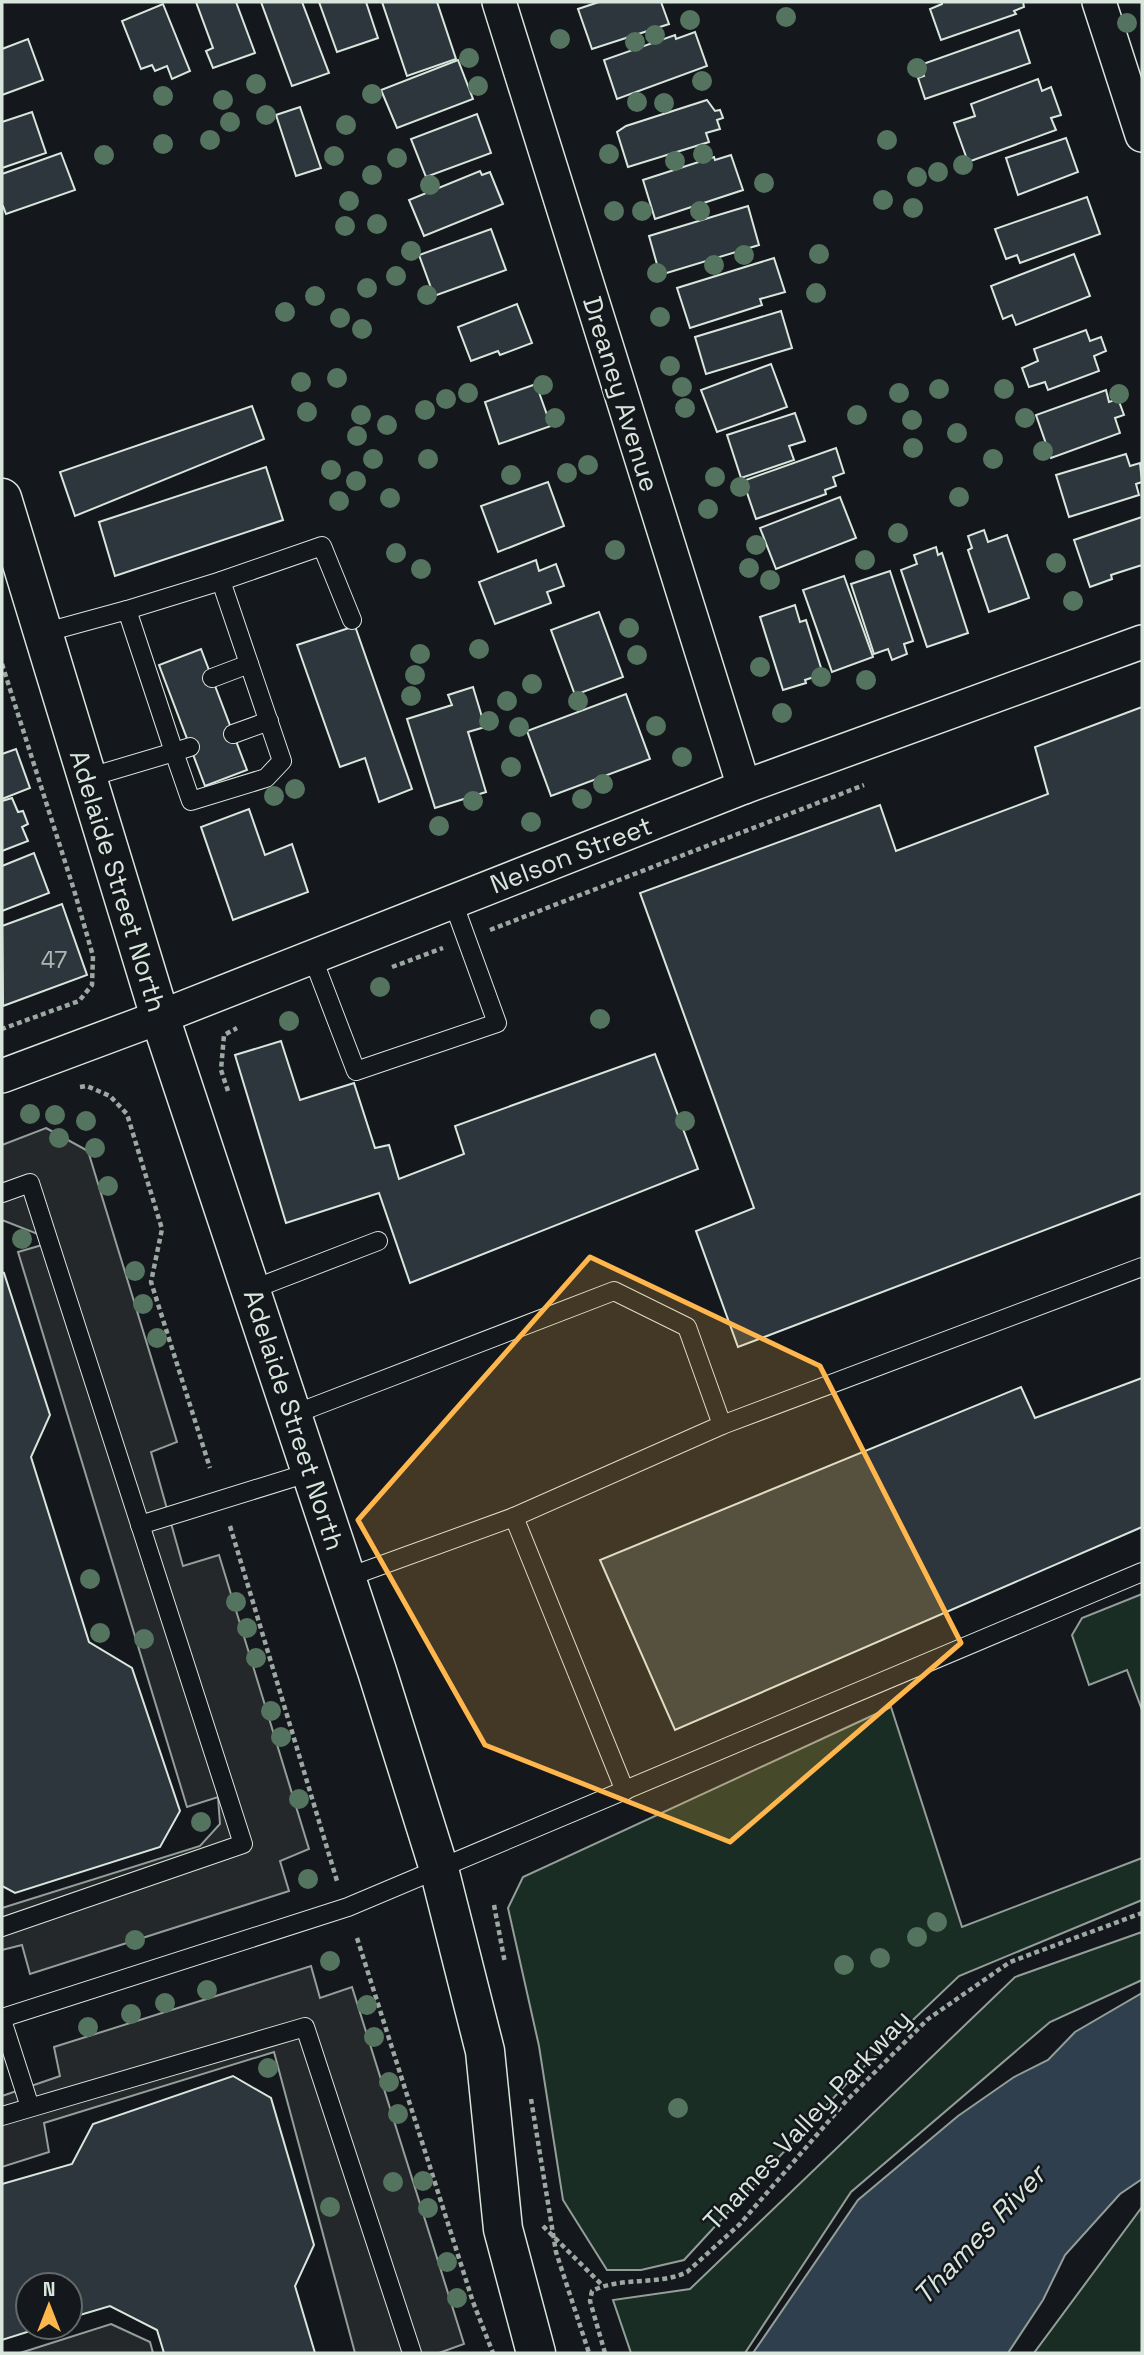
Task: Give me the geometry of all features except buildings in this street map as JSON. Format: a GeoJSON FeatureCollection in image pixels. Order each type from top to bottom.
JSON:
{"type":"FeatureCollection","features":[{"type":"Feature","properties":{"kind":"main road","name":"Adelaide Street North"},"geometry":{"type":"LineString","coordinates":[[2,498],[160,1017],[346,1578],[439,1869],[485,2051],[503,2229],[536,2353]]}},
{"type":"Feature","properties":{"kind":"street","name":"Dreaney Avenue"},"geometry":{"type":"LineString","coordinates":[[499,2],[744,787]]}},
{"type":"Feature","properties":{"kind":"street"},"geometry":{"type":"LineString","coordinates":[[1099,2],[1142,135]]}},
{"type":"Feature","properties":{"kind":"street","name":"Nelson Street"},"geometry":{"type":"LineString","coordinates":[[2,1076],[160,1017],[744,787],[1142,642]]}},
{"type":"Feature","properties":{"kind":"lane"},"geometry":{"type":"LineString","coordinates":[[43,633],[221,581],[322,546],[352,620]]}},
{"type":"Feature","properties":{"kind":"lane"},"geometry":{"type":"LineString","coordinates":[[127,610],[182,750],[191,801],[265,778],[282,761],[221,581]]}},
{"type":"Feature","properties":{"kind":"lane"},"geometry":{"type":"LineString","coordinates":[[212,678],[249,664]]}},
{"type":"Feature","properties":{"kind":"lane"},"geometry":{"type":"LineString","coordinates":[[233,734],[269,721]]}},
{"type":"Feature","properties":{"kind":"lane"},"geometry":{"type":"LineString","coordinates":[[87,778],[182,750]]}},
{"type":"Feature","properties":{"kind":"lane"},"geometry":{"type":"LineString","coordinates":[[312,956],[356,1071],[497,1023],[453,902]]}},
{"type":"Feature","properties":{"kind":"lane"},"geometry":{"type":"LineString","coordinates":[[2,1193],[30,1183],[243,1844],[2,1927]]}},
{"type":"Feature","properties":{"kind":"lane"},"geometry":{"type":"LineString","coordinates":[[251,1290],[378,1241]]}},
{"type":"Feature","properties":{"kind":"lane"},"geometry":{"type":"LineString","coordinates":[[346,1578],[514,1517],[722,1425],[1142,1267]]}},
{"type":"Feature","properties":{"kind":"lane"},"geometry":{"type":"LineString","coordinates":[[292,1415],[614,1291],[687,1327],[722,1425]]}},
{"type":"Feature","properties":{"kind":"lane"},"geometry":{"type":"LineString","coordinates":[[140,1525],[311,1472]]}},
{"type":"Feature","properties":{"kind":"lane"},"geometry":{"type":"LineString","coordinates":[[514,1517],[625,1791]]}},
{"type":"Feature","properties":{"kind":"lane"},"geometry":{"type":"LineString","coordinates":[[30,2107],[2,2019],[348,1907],[1142,1572]]}},
{"type":"Feature","properties":{"kind":"lane"},"geometry":{"type":"LineString","coordinates":[[2,2116],[305,2027],[412,2353]]}},
{"type":"Feature","properties":{"kind":"path"},"geometry":{"type":"LineString","coordinates":[[2,664],[93,956],[92,985],[79,1001],[2,1029]]}},
{"type":"Feature","properties":{"kind":"path"},"geometry":{"type":"LineString","coordinates":[[390,968],[869,783]]}},
{"type":"Feature","properties":{"kind":"path"},"geometry":{"type":"LineString","coordinates":[[230,1096],[221,1070],[224,1035],[249,1023]]}},
{"type":"Feature","properties":{"kind":"path"},"geometry":{"type":"LineString","coordinates":[[75,1087],[87,1086],[110,1096],[127,1114],[162,1229],[151,1282],[211,1468]]}},
{"type":"Feature","properties":{"kind":"path"},"geometry":{"type":"LineString","coordinates":[[230,1526],[337,1881]]}},
{"type":"Feature","properties":{"kind":"path","name":"Thames Valley Parkway"},"geometry":{"type":"LineString","coordinates":[[603,2286],[676,2276],[687,2272],[740,2224],[815,2135],[928,2019],[992,1973],[1018,1959],[1142,1913]]}},
{"type":"Feature","properties":{"kind":"path"},"geometry":{"type":"LineString","coordinates":[[357,1938],[473,2302],[493,2353]]}},
{"type":"Feature","properties":{"kind":"path"},"geometry":{"type":"LineString","coordinates":[[498,2180],[603,2286],[589,2294],[604,2350]]}},
{"type":"Feature","properties":{"kind":"path"},"geometry":{"type":"LineString","coordinates":[[556,2252],[588,2350]]}},
{"type":"Feature","properties":{"kind":"highlighted area"},"geometry":{"type":"Polygon","coordinates":[[[590,1257],[820,1366],[961,1643],[730,1842],[485,1745],[358,1520],[590,1257]]]}},
{"type":"Feature","properties":{"kind":"green space"},"geometry":{"type":"Polygon","coordinates":[[[1142,1594],[1142,1710],[1127,1670],[1089,1685],[1072,1635],[1082,1618],[1142,1594]]]}},
{"type":"Feature","properties":{"kind":"green space"},"geometry":{"type":"Polygon","coordinates":[[[891,1707],[962,1927],[1142,1858],[1142,1900],[959,1976],[850,2080],[684,2260],[641,2270],[607,2270],[563,2200],[539,2046],[508,1908],[523,1877],[891,1707]]]}},
{"type":"Feature","properties":{"kind":"green space"},"geometry":{"type":"Polygon","coordinates":[[[1142,1932],[1142,1980],[1050,2022],[851,2192],[745,2353],[631,2353],[613,2300],[690,2289],[1015,1977],[1142,1932]]]}},
{"type":"Feature","properties":{"kind":"green space"},"geometry":{"type":"Polygon","coordinates":[[[1142,2207],[1142,2353],[1034,2353],[1142,2207]]]}},
{"type":"Feature","properties":{"kind":"shaded area"},"geometry":{"type":"Polygon","coordinates":[[[46,1128],[88,1151],[177,1442],[151,1452],[183,1566],[219,1555],[309,1849],[280,1861],[289,1891],[30,1974],[22,1945],[2,1950],[2,1908],[200,1846],[220,1824],[218,1797],[187,1807],[18,1252],[49,1243],[38,1234],[2,1220],[2,1145],[46,1128]]]}},
{"type":"Feature","properties":{"kind":"shaded area"},"geometry":{"type":"Polygon","coordinates":[[[311,1966],[320,1998],[352,1987],[464,2344],[439,2353],[355,2353],[274,2052],[44,2123],[49,2152],[2,2167],[2,2096],[60,2076],[54,2047],[311,1966]]]}},
{"type":"Feature","properties":{"kind":"shaded area"},"geometry":{"type":"Polygon","coordinates":[[[111,2324],[150,2342],[153,2353],[20,2353],[58,2341],[84,2341],[84,2333],[111,2324]]]}},
{"type":"Feature","properties":{"kind":"water","name":"Thames River"},"geometry":{"type":"Polygon","coordinates":[[[1142,1993],[1142,2179],[1120,2194],[1065,2255],[1043,2300],[1008,2353],[753,2353],[858,2200],[958,2116],[1014,2077],[1048,2060],[1075,2032],[1142,1993]]]}}]}
